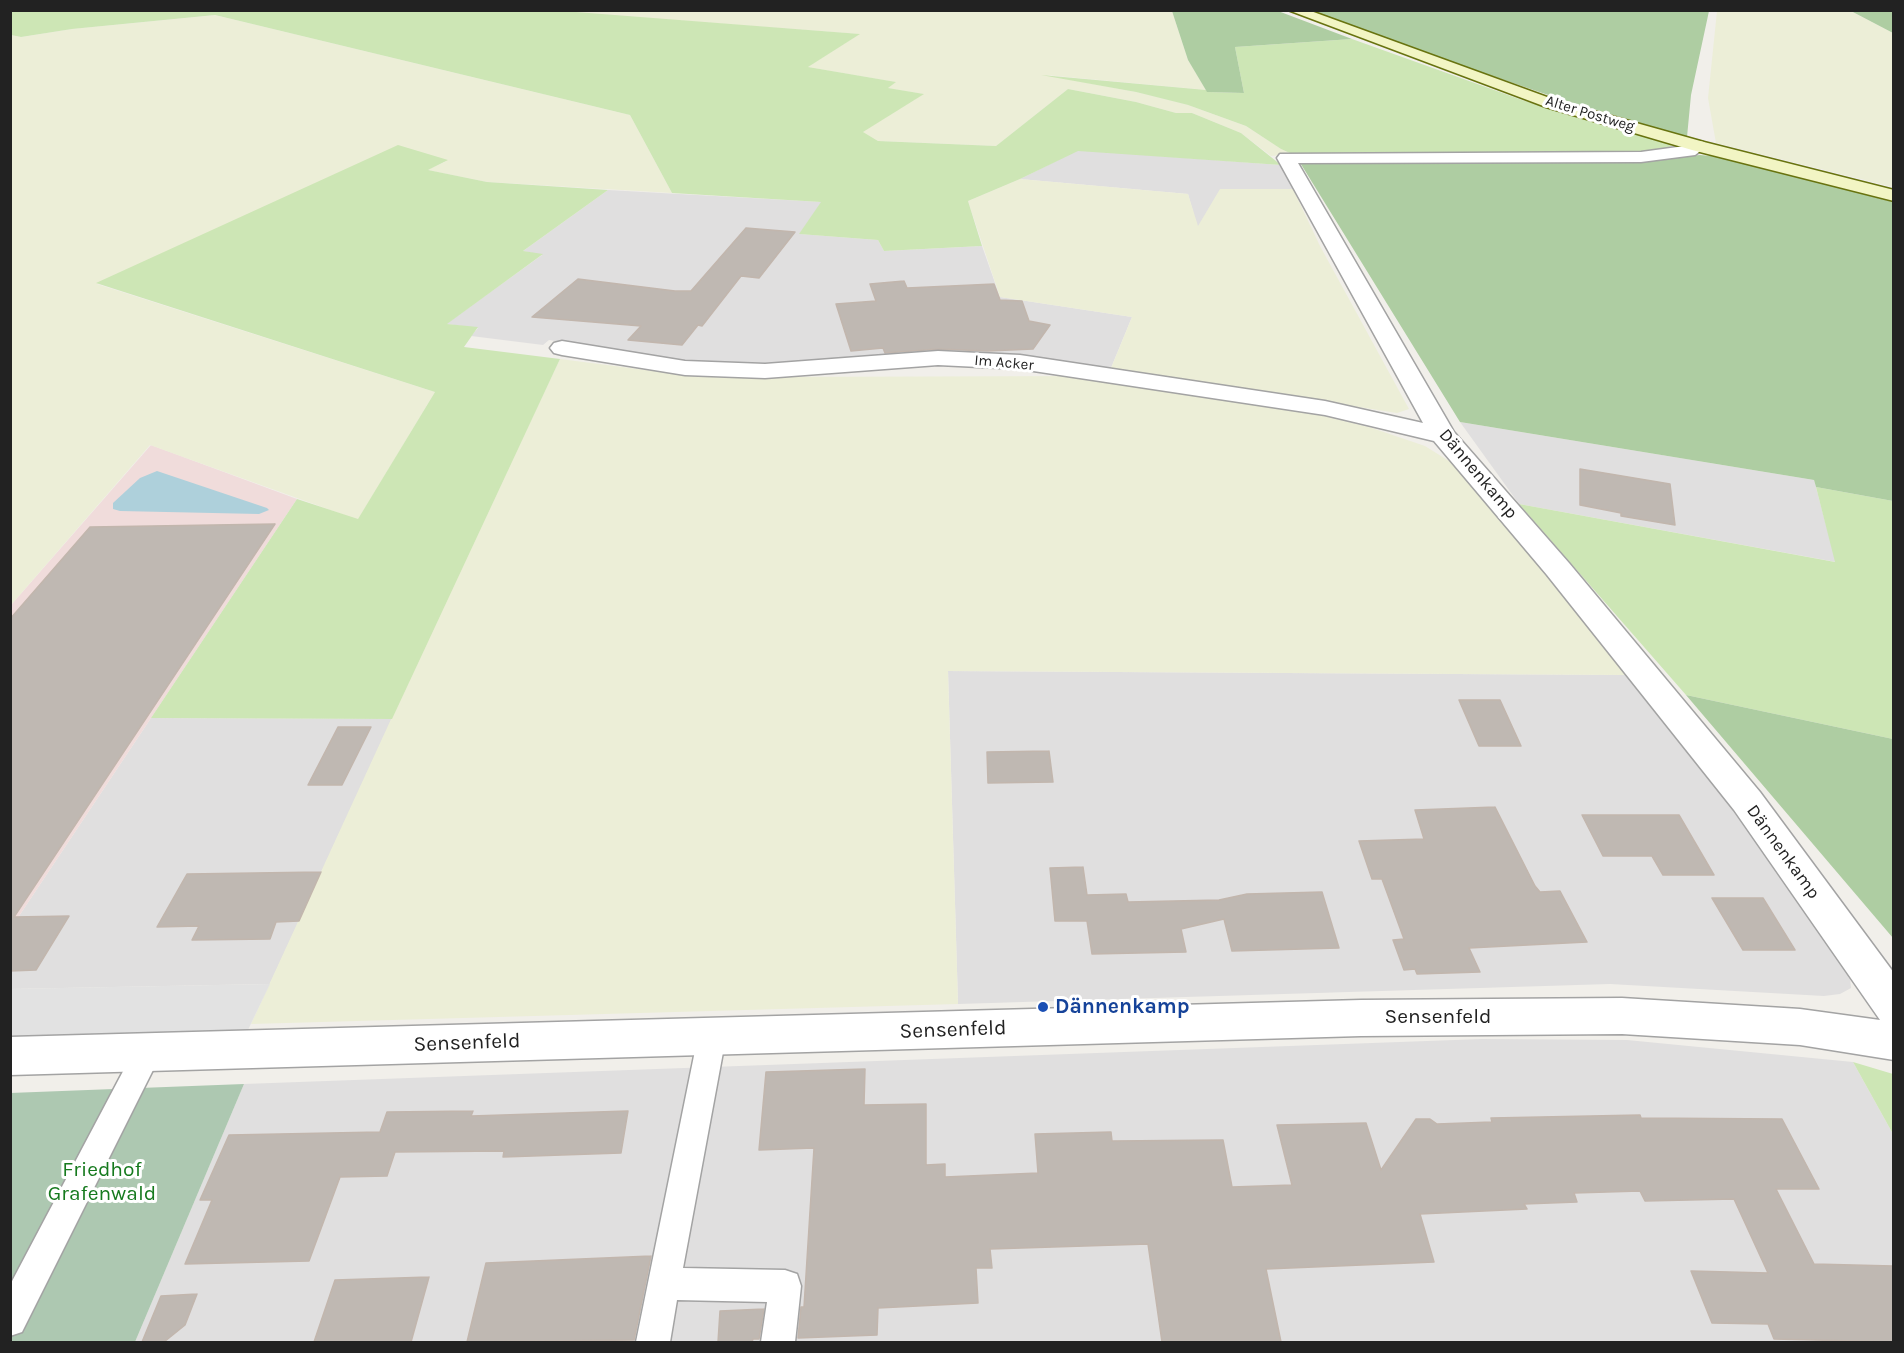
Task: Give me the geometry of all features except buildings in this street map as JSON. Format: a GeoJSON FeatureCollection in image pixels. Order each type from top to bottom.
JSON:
{"type":"FeatureCollection","features":[{"type":"Feature","properties":{"kind":"main road","name":"Alter Postweg"},"geometry":{"type":"LineString","coordinates":[[1294,10],[1552,104],[1698,146],[1893,196]]}},
{"type":"Feature","properties":{"kind":"street","name":"Dännenkamp"},"geometry":{"type":"LineString","coordinates":[[1698,146],[1689,151],[1641,157],[1286,158],[1443,435],[1558,569],[1747,801],[1893,1007]]}},
{"type":"Feature","properties":{"kind":"street","name":"Im Acker"},"geometry":{"type":"LineString","coordinates":[[562,348],[685,368],[765,371],[938,358],[1020,362],[1325,408],[1443,435]]}},
{"type":"Feature","properties":{"kind":"street","name":"Sensenfeld"},"geometry":{"type":"LineString","coordinates":[[10,1056],[1361,1018],[1622,1016],[1800,1027],[1893,1041]]}},
{"type":"Feature","properties":{"kind":"lane"},"geometry":{"type":"LineString","coordinates":[[653,1342],[712,1036]]}},
{"type":"Feature","properties":{"kind":"lane"},"geometry":{"type":"LineString","coordinates":[[10,1320],[148,1052]]}},
{"type":"Feature","properties":{"kind":"lane"},"geometry":{"type":"LineString","coordinates":[[665,1284],[785,1286],[778,1342]]}},
{"type":"Feature","properties":{"kind":"shaded area"},"geometry":{"type":"Polygon","coordinates":[[[1078,150],[1281,165],[1293,189],[1221,189],[1200,226],[1197,226],[1188,194],[1020,179],[1078,150]]]}},
{"type":"Feature","properties":{"kind":"shaded area"},"geometry":{"type":"Polygon","coordinates":[[[608,190],[822,202],[800,234],[878,240],[884,251],[982,246],[1000,297],[1132,317],[1111,368],[1018,355],[760,366],[688,363],[549,340],[543,345],[471,336],[478,328],[446,324],[542,255],[523,251],[608,190]]]}},
{"type":"Feature","properties":{"kind":"shaded area"},"geometry":{"type":"Polygon","coordinates":[[[1460,422],[1814,480],[1836,562],[1519,504],[1460,422]]]}},
{"type":"Feature","properties":{"kind":"shaded area"},"geometry":{"type":"Polygon","coordinates":[[[151,445],[297,499],[11,928],[11,605],[151,445]]]}},
{"type":"Feature","properties":{"kind":"shaded area"},"geometry":{"type":"Polygon","coordinates":[[[948,671],[1628,675],[1703,760],[1790,883],[1850,977],[1851,988],[1840,994],[1824,996],[1610,984],[958,1004],[948,671]]]}},
{"type":"Feature","properties":{"kind":"shaded area"},"geometry":{"type":"Polygon","coordinates":[[[151,718],[392,719],[270,984],[11,989],[11,928],[151,718]]]}},
{"type":"Feature","properties":{"kind":"shaded area"},"geometry":{"type":"Polygon","coordinates":[[[270,984],[247,1032],[11,1038],[10,989],[270,984]]]}},
{"type":"Feature","properties":{"kind":"shaded area"},"geometry":{"type":"Polygon","coordinates":[[[1482,1039],[1627,1040],[1853,1062],[1893,1134],[1893,1342],[135,1342],[244,1084],[1482,1039]]]}},
{"type":"Feature","properties":{"kind":"green space"},"geometry":{"type":"Polygon","coordinates":[[[11,10],[550,10],[860,34],[808,67],[896,82],[888,88],[924,94],[863,132],[878,141],[996,146],[1068,89],[1136,102],[1176,113],[1192,113],[1241,133],[1281,165],[1078,151],[968,201],[982,246],[884,251],[878,240],[799,234],[821,202],[672,193],[630,115],[215,15],[72,29],[21,37],[11,35],[11,10]]]}},
{"type":"Feature","properties":{"kind":"green space"},"geometry":{"type":"Polygon","coordinates":[[[550,11],[1172,11],[1188,60],[1206,90],[1046,75],[1136,92],[1188,105],[1246,126],[1292,154],[1271,156],[1241,133],[1192,113],[1176,113],[1136,102],[1068,89],[996,146],[878,141],[862,132],[923,94],[887,88],[895,82],[807,67],[859,34],[550,11]]]}},
{"type":"Feature","properties":{"kind":"green space"},"geometry":{"type":"Polygon","coordinates":[[[1172,11],[1278,11],[1352,39],[1235,47],[1244,93],[1207,92],[1188,60],[1172,11]]]}},
{"type":"Feature","properties":{"kind":"green space"},"geometry":{"type":"Polygon","coordinates":[[[1309,11],[1709,11],[1691,95],[1687,137],[1560,99],[1309,11]]]}},
{"type":"Feature","properties":{"kind":"green space"},"geometry":{"type":"Polygon","coordinates":[[[1717,11],[1851,11],[1893,33],[1893,187],[1716,143],[1708,98],[1717,11]]]}},
{"type":"Feature","properties":{"kind":"green space"},"geometry":{"type":"Polygon","coordinates":[[[1851,11],[1893,11],[1893,33],[1851,11]]]}},
{"type":"Feature","properties":{"kind":"green space"},"geometry":{"type":"Polygon","coordinates":[[[215,15],[630,115],[672,193],[487,182],[427,170],[447,161],[97,284],[435,392],[358,520],[150,445],[11,605],[11,35],[21,37],[72,29],[215,15]]]}},
{"type":"Feature","properties":{"kind":"green space"},"geometry":{"type":"Polygon","coordinates":[[[1352,39],[1522,100],[1672,145],[1662,153],[1292,154],[1246,126],[1188,105],[1136,92],[1041,75],[1208,92],[1244,93],[1235,47],[1352,39]]]}},
{"type":"Feature","properties":{"kind":"green space"},"geometry":{"type":"Polygon","coordinates":[[[398,145],[448,160],[428,170],[487,182],[608,190],[523,251],[543,254],[447,324],[478,327],[464,347],[560,359],[392,719],[151,718],[297,499],[358,519],[435,392],[96,283],[398,145]]]}},
{"type":"Feature","properties":{"kind":"green space"},"geometry":{"type":"Polygon","coordinates":[[[1700,155],[1721,157],[1893,202],[1893,501],[1816,487],[1814,480],[1460,422],[1299,161],[1645,159],[1700,155]]]}},
{"type":"Feature","properties":{"kind":"green space"},"geometry":{"type":"Polygon","coordinates":[[[1020,179],[1188,194],[1198,226],[1220,189],[1293,189],[1320,246],[1409,409],[1397,413],[1111,368],[1132,317],[1000,297],[968,201],[1020,179]]]}},
{"type":"Feature","properties":{"kind":"green space"},"geometry":{"type":"Polygon","coordinates":[[[560,359],[677,374],[755,377],[1093,376],[1320,415],[1372,428],[1425,446],[1457,466],[1628,675],[948,671],[958,1004],[251,1024],[466,556],[560,359]]]}},
{"type":"Feature","properties":{"kind":"green space"},"geometry":{"type":"Polygon","coordinates":[[[1816,487],[1893,501],[1893,739],[1686,695],[1519,504],[1835,562],[1816,487]]]}},
{"type":"Feature","properties":{"kind":"green space"},"geometry":{"type":"Polygon","coordinates":[[[1686,695],[1893,739],[1893,938],[1686,695]]]}},
{"type":"Feature","properties":{"kind":"green space"},"geometry":{"type":"Polygon","coordinates":[[[1853,1062],[1893,1074],[1893,1134],[1853,1062]]]}},
{"type":"Feature","properties":{"kind":"green space","name":"Friedhof Grafenwald"},"geometry":{"type":"Polygon","coordinates":[[[244,1084],[135,1342],[11,1342],[10,1093],[244,1084]]]}},
{"type":"Feature","properties":{"kind":"water"},"geometry":{"type":"Polygon","coordinates":[[[157,471],[269,510],[259,514],[113,509],[113,503],[140,478],[157,471]]]}},
{"type":"Feature","properties":{"kind":"place","name":"Dännenkamp"},"geometry":{"type":"Point","coordinates":[1043,1007]}}]}
